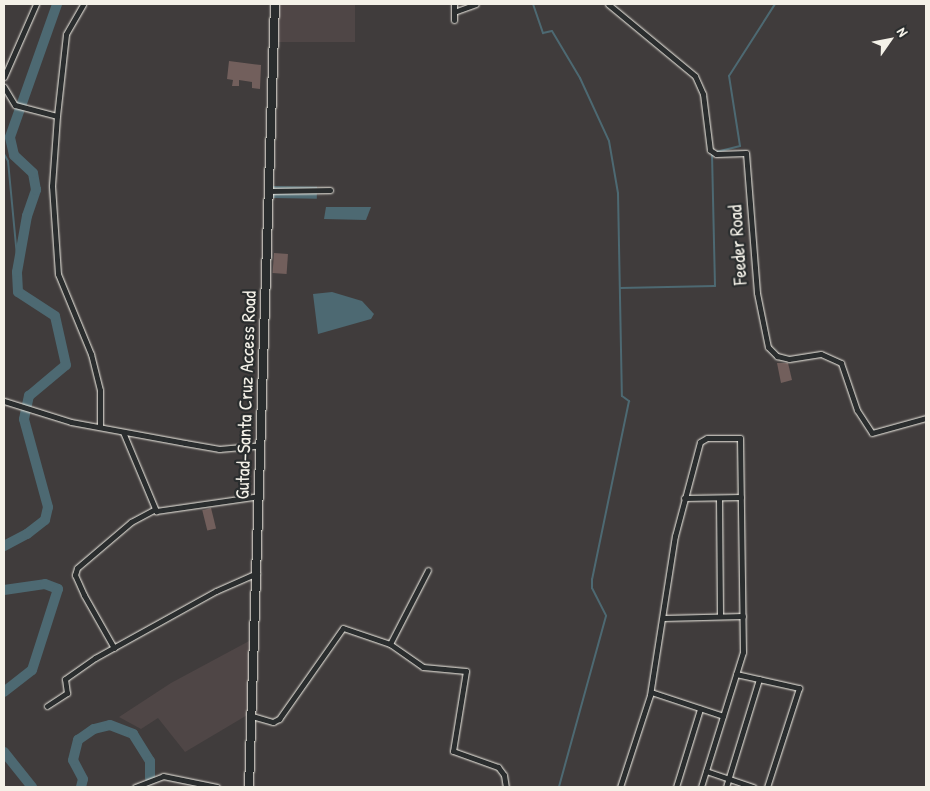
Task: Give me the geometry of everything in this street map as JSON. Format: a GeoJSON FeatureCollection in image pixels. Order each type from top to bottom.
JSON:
{"type":"FeatureCollection","features":[{"type":"Feature","properties":{"kind":"main road","name":"Gutad-Santa Cruz Access Road"},"geometry":{"type":"LineString","coordinates":[[249,787],[275,4]]}},
{"type":"Feature","properties":{"kind":"street"},"geometry":{"type":"LineString","coordinates":[[4,77],[36,4]]}},
{"type":"Feature","properties":{"kind":"street"},"geometry":{"type":"LineString","coordinates":[[83,4],[66,34],[52,186],[58,274],[92,354],[100,390],[100,425]]}},
{"type":"Feature","properties":{"kind":"street"},"geometry":{"type":"LineString","coordinates":[[454,4],[454,20]]}},
{"type":"Feature","properties":{"kind":"street"},"geometry":{"type":"LineString","coordinates":[[454,12],[476,4]]}},
{"type":"Feature","properties":{"kind":"street","name":"Feeder Road"},"geometry":{"type":"LineString","coordinates":[[608,4],[695,76],[703,94],[710,150],[716,154],[746,153],[757,293],[768,347],[777,356],[789,359],[822,354],[841,363],[857,410],[872,433],[926,418]]}},
{"type":"Feature","properties":{"kind":"street"},"geometry":{"type":"LineString","coordinates":[[4,87],[15,105],[26,110],[57,116]]}},
{"type":"Feature","properties":{"kind":"street"},"geometry":{"type":"LineString","coordinates":[[269,191],[330,190]]}},
{"type":"Feature","properties":{"kind":"street"},"geometry":{"type":"LineString","coordinates":[[4,401],[71,422],[100,425],[123,432],[219,449],[256,446],[261,441]]}},
{"type":"Feature","properties":{"kind":"street"},"geometry":{"type":"LineString","coordinates":[[123,432],[155,509]]}},
{"type":"Feature","properties":{"kind":"street"},"geometry":{"type":"LineString","coordinates":[[628,787],[620,786],[651,692],[684,498],[700,442],[706,438],[740,438],[743,652],[701,787]]}},
{"type":"Feature","properties":{"kind":"street"},"geometry":{"type":"LineString","coordinates":[[114,648],[84,595],[75,575],[77,568],[132,522],[155,509],[260,496]]}},
{"type":"Feature","properties":{"kind":"street"},"geometry":{"type":"LineString","coordinates":[[684,498],[741,497]]}},
{"type":"Feature","properties":{"kind":"street"},"geometry":{"type":"LineString","coordinates":[[719,498],[720,616]]}},
{"type":"Feature","properties":{"kind":"street"},"geometry":{"type":"LineString","coordinates":[[390,644],[428,570]]}},
{"type":"Feature","properties":{"kind":"street"},"geometry":{"type":"LineString","coordinates":[[47,706],[67,692],[65,679],[114,648],[216,591],[257,573]]}},
{"type":"Feature","properties":{"kind":"street"},"geometry":{"type":"LineString","coordinates":[[663,618],[743,616]]}},
{"type":"Feature","properties":{"kind":"street"},"geometry":{"type":"LineString","coordinates":[[252,716],[273,722],[280,718],[344,628],[390,644],[423,667],[466,671],[453,751],[498,767],[504,774],[506,787]]}},
{"type":"Feature","properties":{"kind":"street"},"geometry":{"type":"LineString","coordinates":[[736,674],[799,688],[767,787]]}},
{"type":"Feature","properties":{"kind":"street"},"geometry":{"type":"LineString","coordinates":[[726,787],[759,679]]}},
{"type":"Feature","properties":{"kind":"street"},"geometry":{"type":"LineString","coordinates":[[651,692],[723,716]]}},
{"type":"Feature","properties":{"kind":"street"},"geometry":{"type":"LineString","coordinates":[[676,787],[700,709]]}},
{"type":"Feature","properties":{"kind":"street"},"geometry":{"type":"LineString","coordinates":[[706,771],[753,787]]}},
{"type":"Feature","properties":{"kind":"street"},"geometry":{"type":"LineString","coordinates":[[135,787],[163,776],[217,787]]}},
{"type":"Feature","properties":{"kind":"shaded area"},"geometry":{"type":"Polygon","coordinates":[[[278,4],[355,4],[355,42],[278,42],[278,4]]]}},
{"type":"Feature","properties":{"kind":"shaded area"},"geometry":{"type":"Polygon","coordinates":[[[251,640],[249,714],[185,752],[158,718],[141,729],[119,717],[171,683],[251,640]]]}},
{"type":"Feature","properties":{"kind":"water"},"geometry":{"type":"Polygon","coordinates":[[[273,186],[317,187],[317,199],[273,198],[273,186]]]}},
{"type":"Feature","properties":{"kind":"water"},"geometry":{"type":"Polygon","coordinates":[[[326,207],[371,207],[366,220],[324,219],[326,207]]]}},
{"type":"Feature","properties":{"kind":"water"},"geometry":{"type":"Polygon","coordinates":[[[332,292],[362,301],[374,314],[371,319],[318,334],[313,294],[332,292]]]}},
{"type":"Feature","properties":{"kind":"building"},"geometry":{"type":"Polygon","coordinates":[[[229,61],[261,65],[260,89],[252,88],[252,82],[239,80],[239,86],[232,86],[233,80],[227,79],[229,61]]]}},
{"type":"Feature","properties":{"kind":"building"},"geometry":{"type":"Polygon","coordinates":[[[274,253],[288,254],[287,274],[273,273],[274,253]]]}},
{"type":"Feature","properties":{"kind":"building"},"geometry":{"type":"Polygon","coordinates":[[[777,363],[788,363],[792,380],[781,383],[777,363]]]}},
{"type":"Feature","properties":{"kind":"building"},"geometry":{"type":"Polygon","coordinates":[[[211,508],[216,528],[207,531],[202,510],[211,508]]]}},
{"type":"Feature","properties":{"kind":"waterway"},"geometry":{"type":"LineString","coordinates":[[4,546],[27,534],[45,520],[48,507],[24,419],[29,396],[66,365],[55,316],[18,292],[17,272],[27,216],[36,190],[33,173],[14,155],[10,137],[57,4]]}},
{"type":"Feature","properties":{"kind":"waterway"},"geometry":{"type":"LineString","coordinates":[[533,4],[543,33],[552,31],[580,78],[609,141],[618,193],[622,396],[629,401],[592,579],[592,588],[606,616],[559,787]]}},
{"type":"Feature","properties":{"kind":"waterway"},"geometry":{"type":"LineString","coordinates":[[620,288],[715,286],[712,153],[740,146],[729,76],[775,4]]}},
{"type":"Feature","properties":{"kind":"waterway"},"geometry":{"type":"LineString","coordinates":[[4,154],[8,161],[18,267]]}},
{"type":"Feature","properties":{"kind":"waterway"},"geometry":{"type":"LineString","coordinates":[[4,590],[45,584],[58,589],[32,670],[4,692]]}},
{"type":"Feature","properties":{"kind":"waterway"},"geometry":{"type":"LineString","coordinates":[[81,787],[83,779],[73,760],[78,740],[94,729],[110,725],[133,734],[150,761],[150,778]]}},
{"type":"Feature","properties":{"kind":"waterway"},"geometry":{"type":"LineString","coordinates":[[4,752],[32,787]]}}]}
